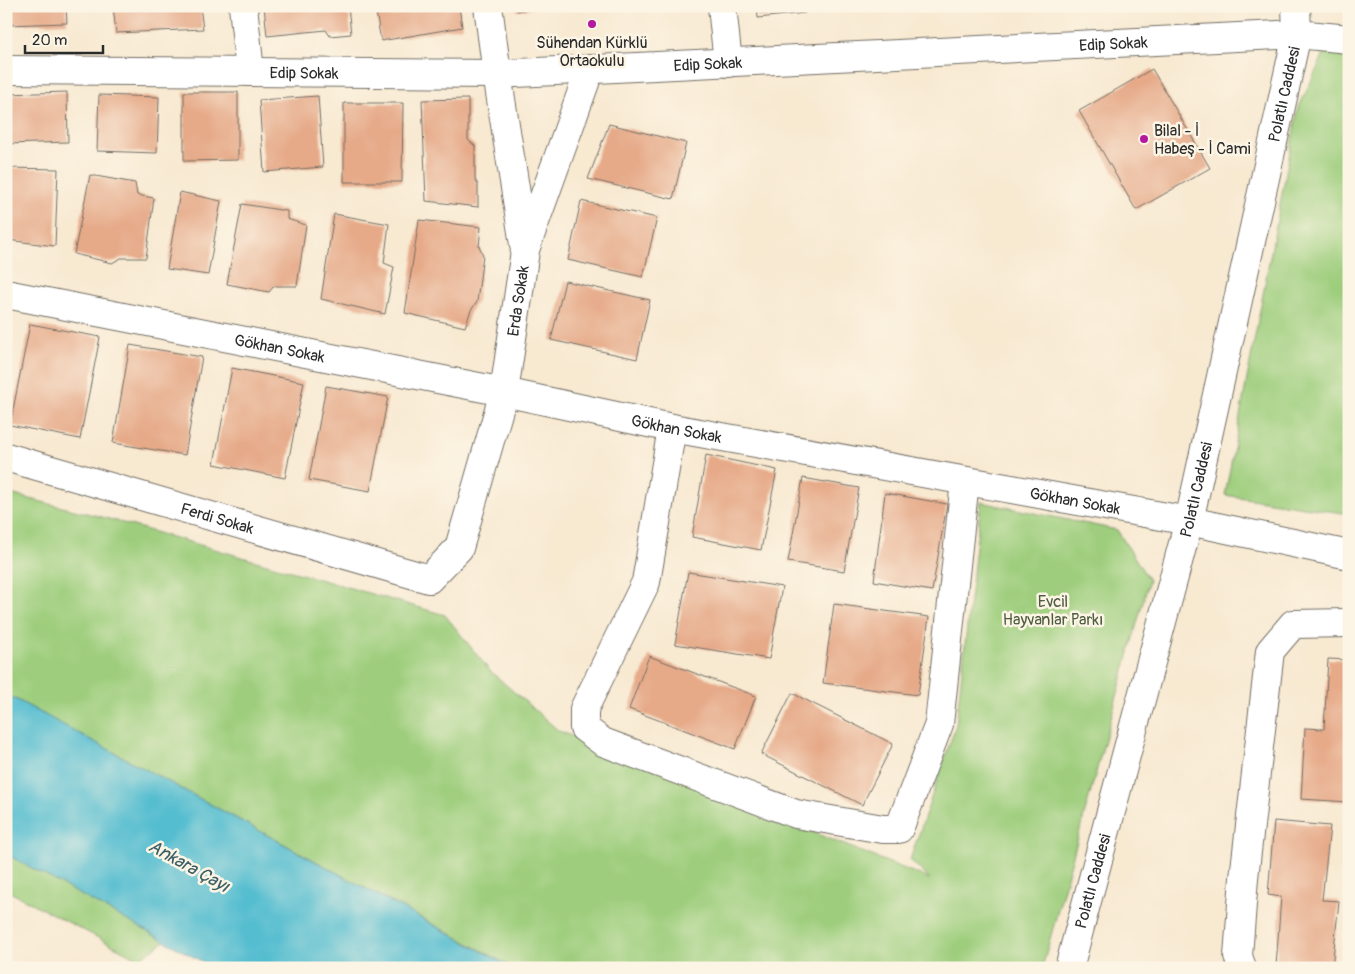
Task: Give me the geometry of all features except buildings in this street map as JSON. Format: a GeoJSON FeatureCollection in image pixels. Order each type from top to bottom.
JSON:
{"type":"FeatureCollection","features":[{"type":"Feature","properties":{"kind":"street"},"geometry":{"type":"LineString","coordinates":[[242,6],[250,72]]}},
{"type":"Feature","properties":{"kind":"street","name":"Erda Sokak"},"geometry":{"type":"LineString","coordinates":[[429,579],[459,548],[504,392],[524,251],[488,6]]}},
{"type":"Feature","properties":{"kind":"street"},"geometry":{"type":"LineString","coordinates":[[722,6],[728,63]]}},
{"type":"Feature","properties":{"kind":"street","name":"Polatlı Caddesi"},"geometry":{"type":"LineString","coordinates":[[1069,968],[1190,521],[1297,34],[1296,6]]}},
{"type":"Feature","properties":{"kind":"street","name":"Edip Sokak"},"geometry":{"type":"LineString","coordinates":[[6,70],[497,74],[1297,34],[1349,39]]}},
{"type":"Feature","properties":{"kind":"street"},"geometry":{"type":"LineString","coordinates":[[524,251],[590,69]]}},
{"type":"Feature","properties":{"kind":"street","name":"Gökhan Sokak"},"geometry":{"type":"LineString","coordinates":[[6,294],[504,392],[672,428],[1190,521],[1349,555]]}},
{"type":"Feature","properties":{"kind":"street"},"geometry":{"type":"LineString","coordinates":[[672,428],[646,582],[584,709],[584,728],[603,742],[796,814],[883,829],[899,829],[939,724],[964,481]]}},
{"type":"Feature","properties":{"kind":"street","name":"Ferdi Sokak"},"geometry":{"type":"LineString","coordinates":[[6,457],[429,579]]}},
{"type":"Feature","properties":{"kind":"street"},"geometry":{"type":"LineString","coordinates":[[1242,968],[1238,956],[1244,878],[1270,651],[1293,624],[1349,623]]}},
{"type":"Feature","properties":{"kind":"green space"},"geometry":{"type":"Polygon","coordinates":[[[1325,52],[1349,54],[1349,514],[1225,495],[1298,109],[1325,52]]]}},
{"type":"Feature","properties":{"kind":"green space","name":"Evcil Hayvanlar Parkı"},"geometry":{"type":"Polygon","coordinates":[[[6,493],[102,517],[445,615],[490,671],[559,731],[930,879],[910,860],[956,725],[981,502],[1117,530],[1149,580],[1042,968],[514,968],[6,694],[6,493]]]}},
{"type":"Feature","properties":{"kind":"green space"},"geometry":{"type":"Polygon","coordinates":[[[6,854],[165,941],[139,959],[6,890],[6,854]]]}},
{"type":"Feature","properties":{"kind":"water","name":"Ankara Çayı"},"geometry":{"type":"Polygon","coordinates":[[[6,694],[513,968],[214,968],[6,854],[6,694]]]}},
{"type":"Feature","properties":{"kind":"place","name":"Sühendan Kürklü Ortaokulu"},"geometry":{"type":"Point","coordinates":[592,24]}},
{"type":"Feature","properties":{"kind":"place","name":"Bilal - İ Habeş - İ Cami"},"geometry":{"type":"Point","coordinates":[1144,139]}}]}
